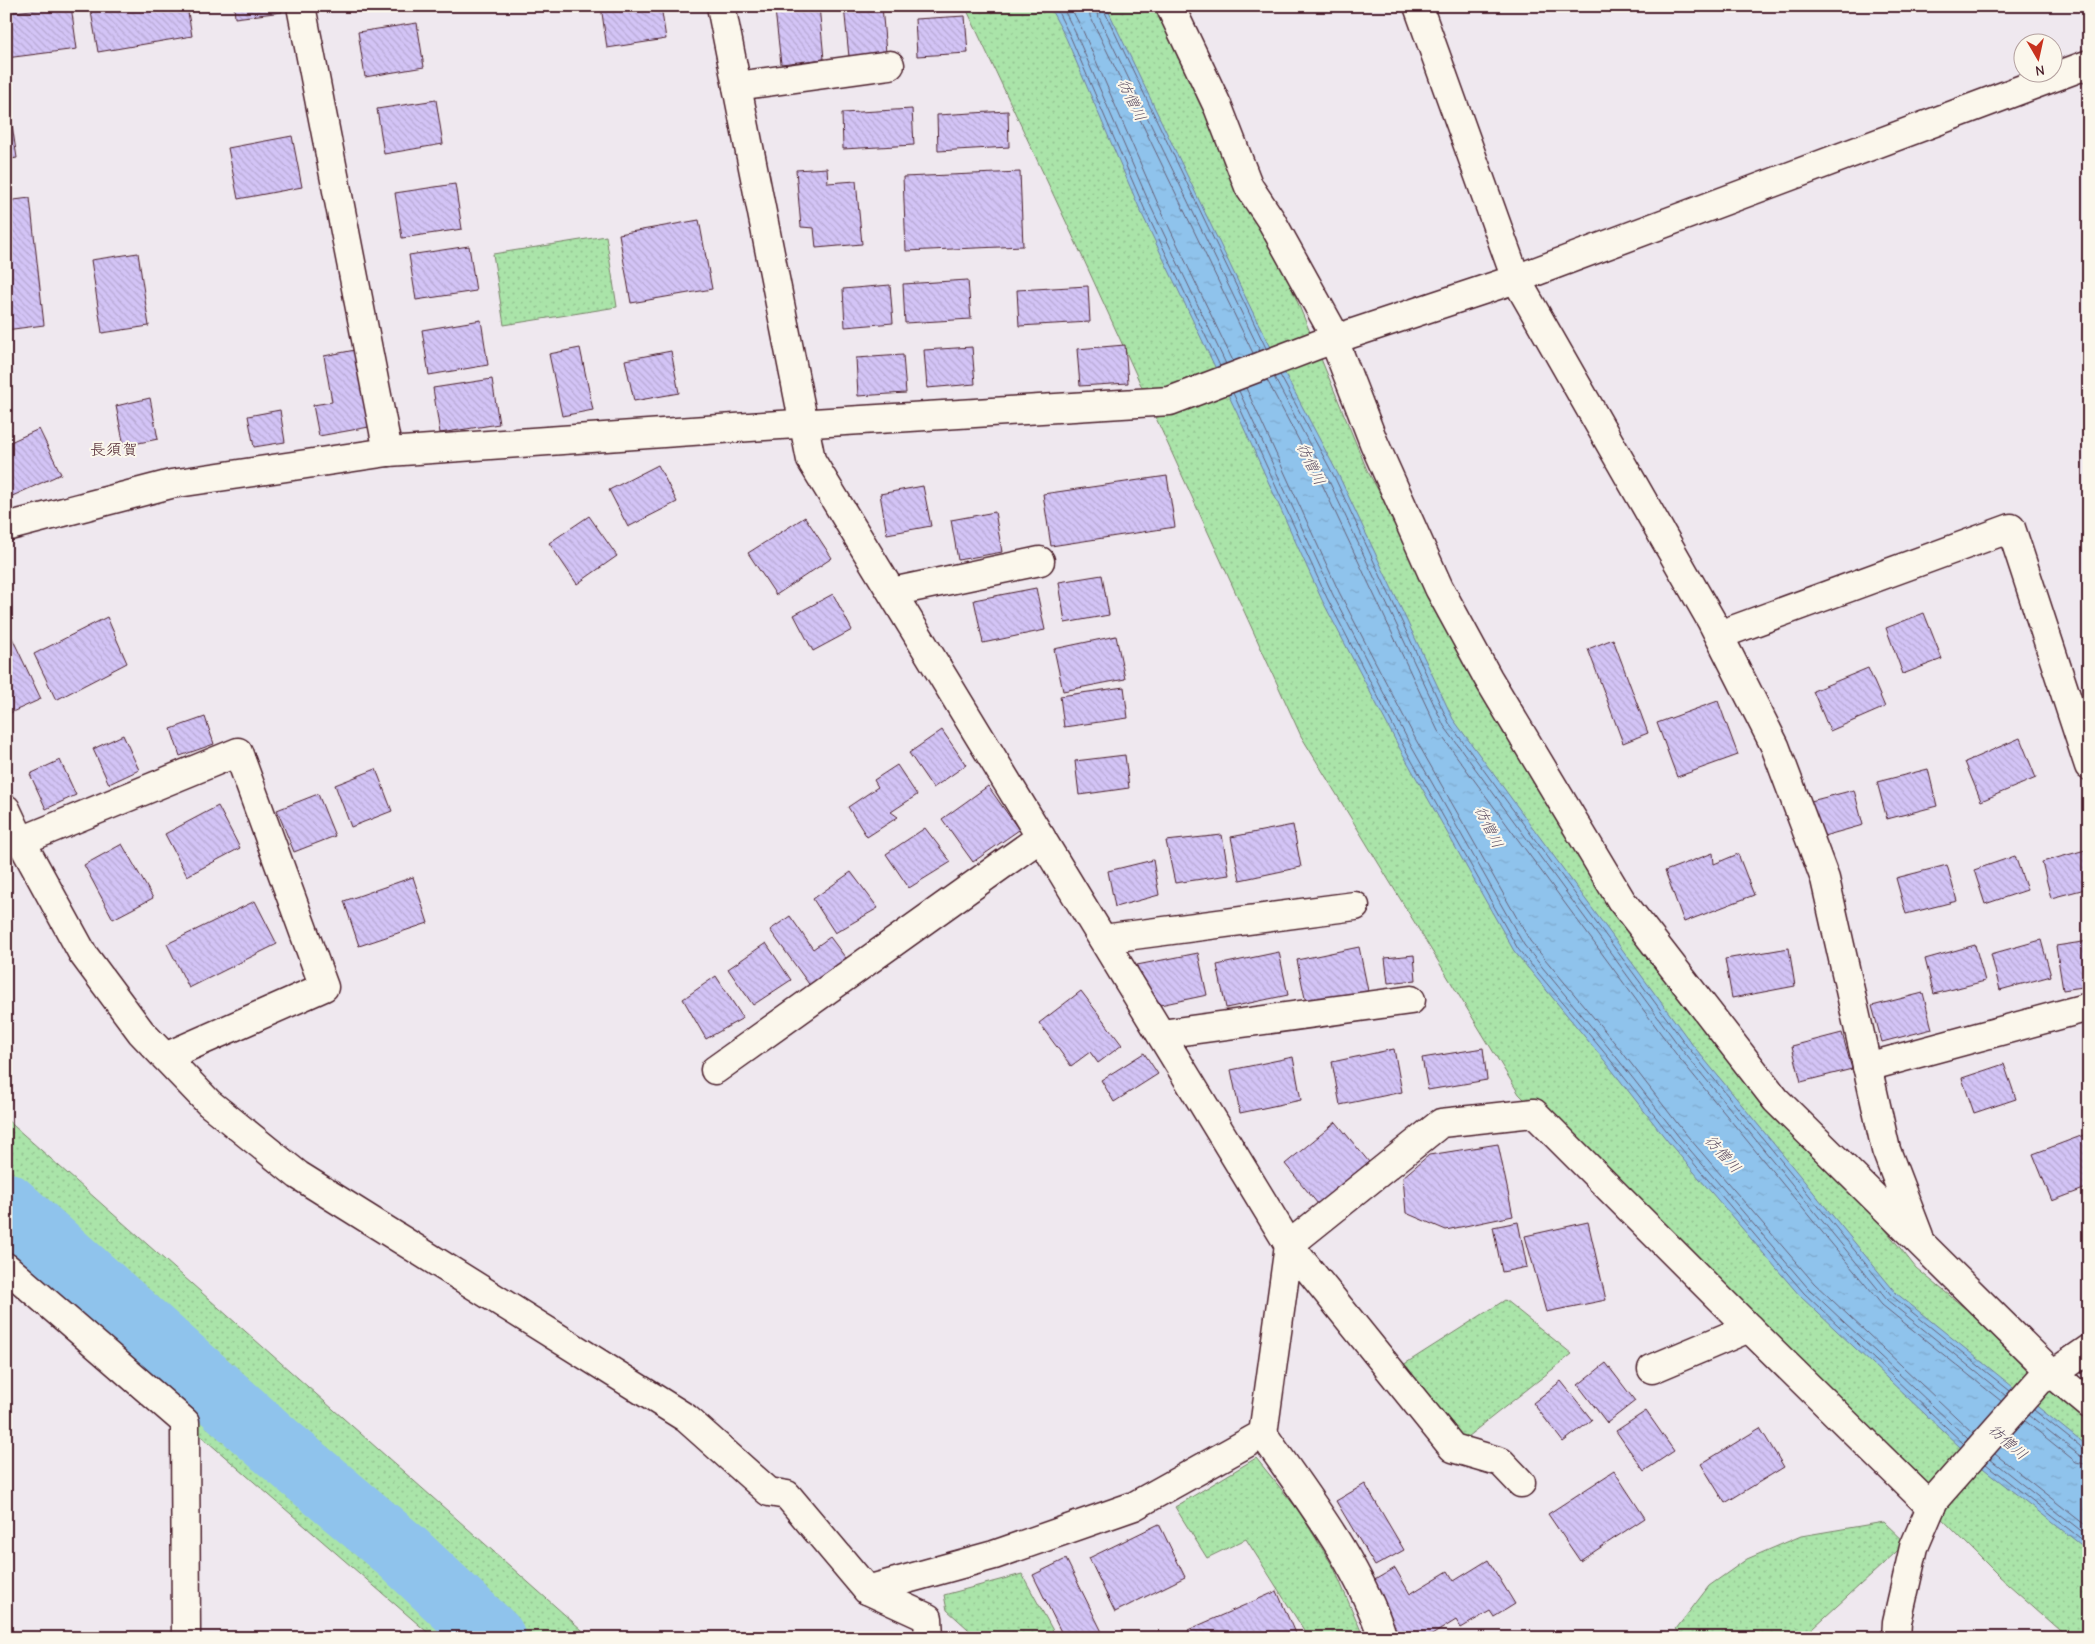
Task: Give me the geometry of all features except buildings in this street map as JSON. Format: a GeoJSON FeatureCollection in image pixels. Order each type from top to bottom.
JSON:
{"type":"FeatureCollection","features":[{"type":"Feature","properties":{"kind":"street"},"geometry":{"type":"LineString","coordinates":[[300,6],[388,452]]}},
{"type":"Feature","properties":{"kind":"street"},"geometry":{"type":"LineString","coordinates":[[721,6],[811,460],[1289,1245],[1453,1448],[1501,1462],[1521,1483]]}},
{"type":"Feature","properties":{"kind":"street"},"geometry":{"type":"LineString","coordinates":[[1170,6],[1218,106],[1249,187],[1271,220],[1334,332],[1325,342]]}},
{"type":"Feature","properties":{"kind":"street"},"geometry":{"type":"LineString","coordinates":[[1418,6],[1516,279],[1719,635],[1775,746],[1825,879],[1886,1150],[1922,1246]]}},
{"type":"Feature","properties":{"kind":"street"},"geometry":{"type":"LineString","coordinates":[[6,527],[171,484],[388,452],[804,423],[1170,401],[1325,342],[1516,279],[2089,64]]}},
{"type":"Feature","properties":{"kind":"street"},"geometry":{"type":"LineString","coordinates":[[737,86],[890,65]]}},
{"type":"Feature","properties":{"kind":"street"},"geometry":{"type":"LineString","coordinates":[[1325,342],[1374,443],[1439,588],[1488,678],[1621,900],[1776,1100],[1922,1246],[2046,1377],[2089,1404]]}},
{"type":"Feature","properties":{"kind":"street"},"geometry":{"type":"LineString","coordinates":[[1719,635],[2011,528],[2089,766]]}},
{"type":"Feature","properties":{"kind":"street"},"geometry":{"type":"LineString","coordinates":[[892,592],[1040,561]]}},
{"type":"Feature","properties":{"kind":"street"},"geometry":{"type":"LineString","coordinates":[[22,841],[238,752],[324,987],[164,1057]]}},
{"type":"Feature","properties":{"kind":"street"},"geometry":{"type":"LineString","coordinates":[[6,809],[83,954],[141,1032],[209,1103],[298,1175],[686,1418],[769,1492],[786,1495],[867,1590],[928,1618],[929,1638]]}},
{"type":"Feature","properties":{"kind":"street"},"geometry":{"type":"LineString","coordinates":[[715,1070],[1041,837]]}},
{"type":"Feature","properties":{"kind":"street"},"geometry":{"type":"LineString","coordinates":[[1103,939],[1355,906]]}},
{"type":"Feature","properties":{"kind":"street"},"geometry":{"type":"LineString","coordinates":[[1161,1034],[1410,1000]]}},
{"type":"Feature","properties":{"kind":"street"},"geometry":{"type":"LineString","coordinates":[[1867,1066],[2089,1007]]}},
{"type":"Feature","properties":{"kind":"street"},"geometry":{"type":"LineString","coordinates":[[1383,1638],[1374,1609],[1339,1542],[1263,1434],[1289,1245],[1441,1123],[1534,1113],[1749,1328],[1933,1504]]}},
{"type":"Feature","properties":{"kind":"street"},"geometry":{"type":"LineString","coordinates":[[6,1267],[184,1422],[186,1638]]}},
{"type":"Feature","properties":{"kind":"street"},"geometry":{"type":"LineString","coordinates":[[1652,1369],[1749,1328]]}},
{"type":"Feature","properties":{"kind":"street"},"geometry":{"type":"LineString","coordinates":[[1896,1638],[1897,1622],[1914,1547],[1933,1504],[2046,1377],[2089,1349]]}},
{"type":"Feature","properties":{"kind":"street"},"geometry":{"type":"LineString","coordinates":[[867,1590],[994,1555],[1134,1506],[1263,1434]]}},
{"type":"Feature","properties":{"kind":"green space"},"geometry":{"type":"Polygon","coordinates":[[[965,6],[1168,6],[1221,117],[1367,470],[1569,831],[1916,1268],[2089,1410],[2089,1638],[2069,1638],[1999,1576],[1519,1094],[1301,736],[1083,258],[965,6]]]}},
{"type":"Feature","properties":{"kind":"green space"},"geometry":{"type":"Polygon","coordinates":[[[606,236],[617,307],[504,325],[493,254],[606,236]]]}},
{"type":"Feature","properties":{"kind":"green space"},"geometry":{"type":"Polygon","coordinates":[[[6,1119],[591,1638],[434,1638],[6,1267],[6,1119]]]}},
{"type":"Feature","properties":{"kind":"green space"},"geometry":{"type":"Polygon","coordinates":[[[1505,1300],[1572,1354],[1453,1448],[1392,1372],[1505,1300]]]}},
{"type":"Feature","properties":{"kind":"green space"},"geometry":{"type":"Polygon","coordinates":[[[1256,1458],[1299,1511],[1334,1568],[1364,1638],[1309,1638],[1246,1539],[1207,1558],[1175,1507],[1256,1458]]]}},
{"type":"Feature","properties":{"kind":"green space"},"geometry":{"type":"Polygon","coordinates":[[[1884,1522],[1906,1543],[1802,1638],[1685,1638],[1676,1629],[1709,1586],[1747,1559],[1801,1536],[1884,1522]]]}},
{"type":"Feature","properties":{"kind":"green space"},"geometry":{"type":"Polygon","coordinates":[[[1022,1574],[1057,1638],[978,1638],[947,1610],[944,1595],[1022,1574]]]}},
{"type":"Feature","properties":{"kind":"water","name":"彷僧川"},"geometry":{"type":"Polygon","coordinates":[[[1049,6],[1106,6],[1256,319],[1339,476],[1453,719],[1691,1043],[1896,1293],[2089,1448],[2089,1551],[1979,1465],[1800,1296],[1670,1144],[1514,951],[1400,749],[1322,600],[1237,413],[1141,212],[1066,38],[1049,6]]]}},
{"type":"Feature","properties":{"kind":"waterway"},"geometry":{"type":"LineString","coordinates":[[6,1205],[275,1445],[402,1552],[493,1638]]}},
{"type":"Feature","properties":{"kind":"district","name":"長須賀"},"geometry":{"type":"Point","coordinates":[114,450]}}]}
